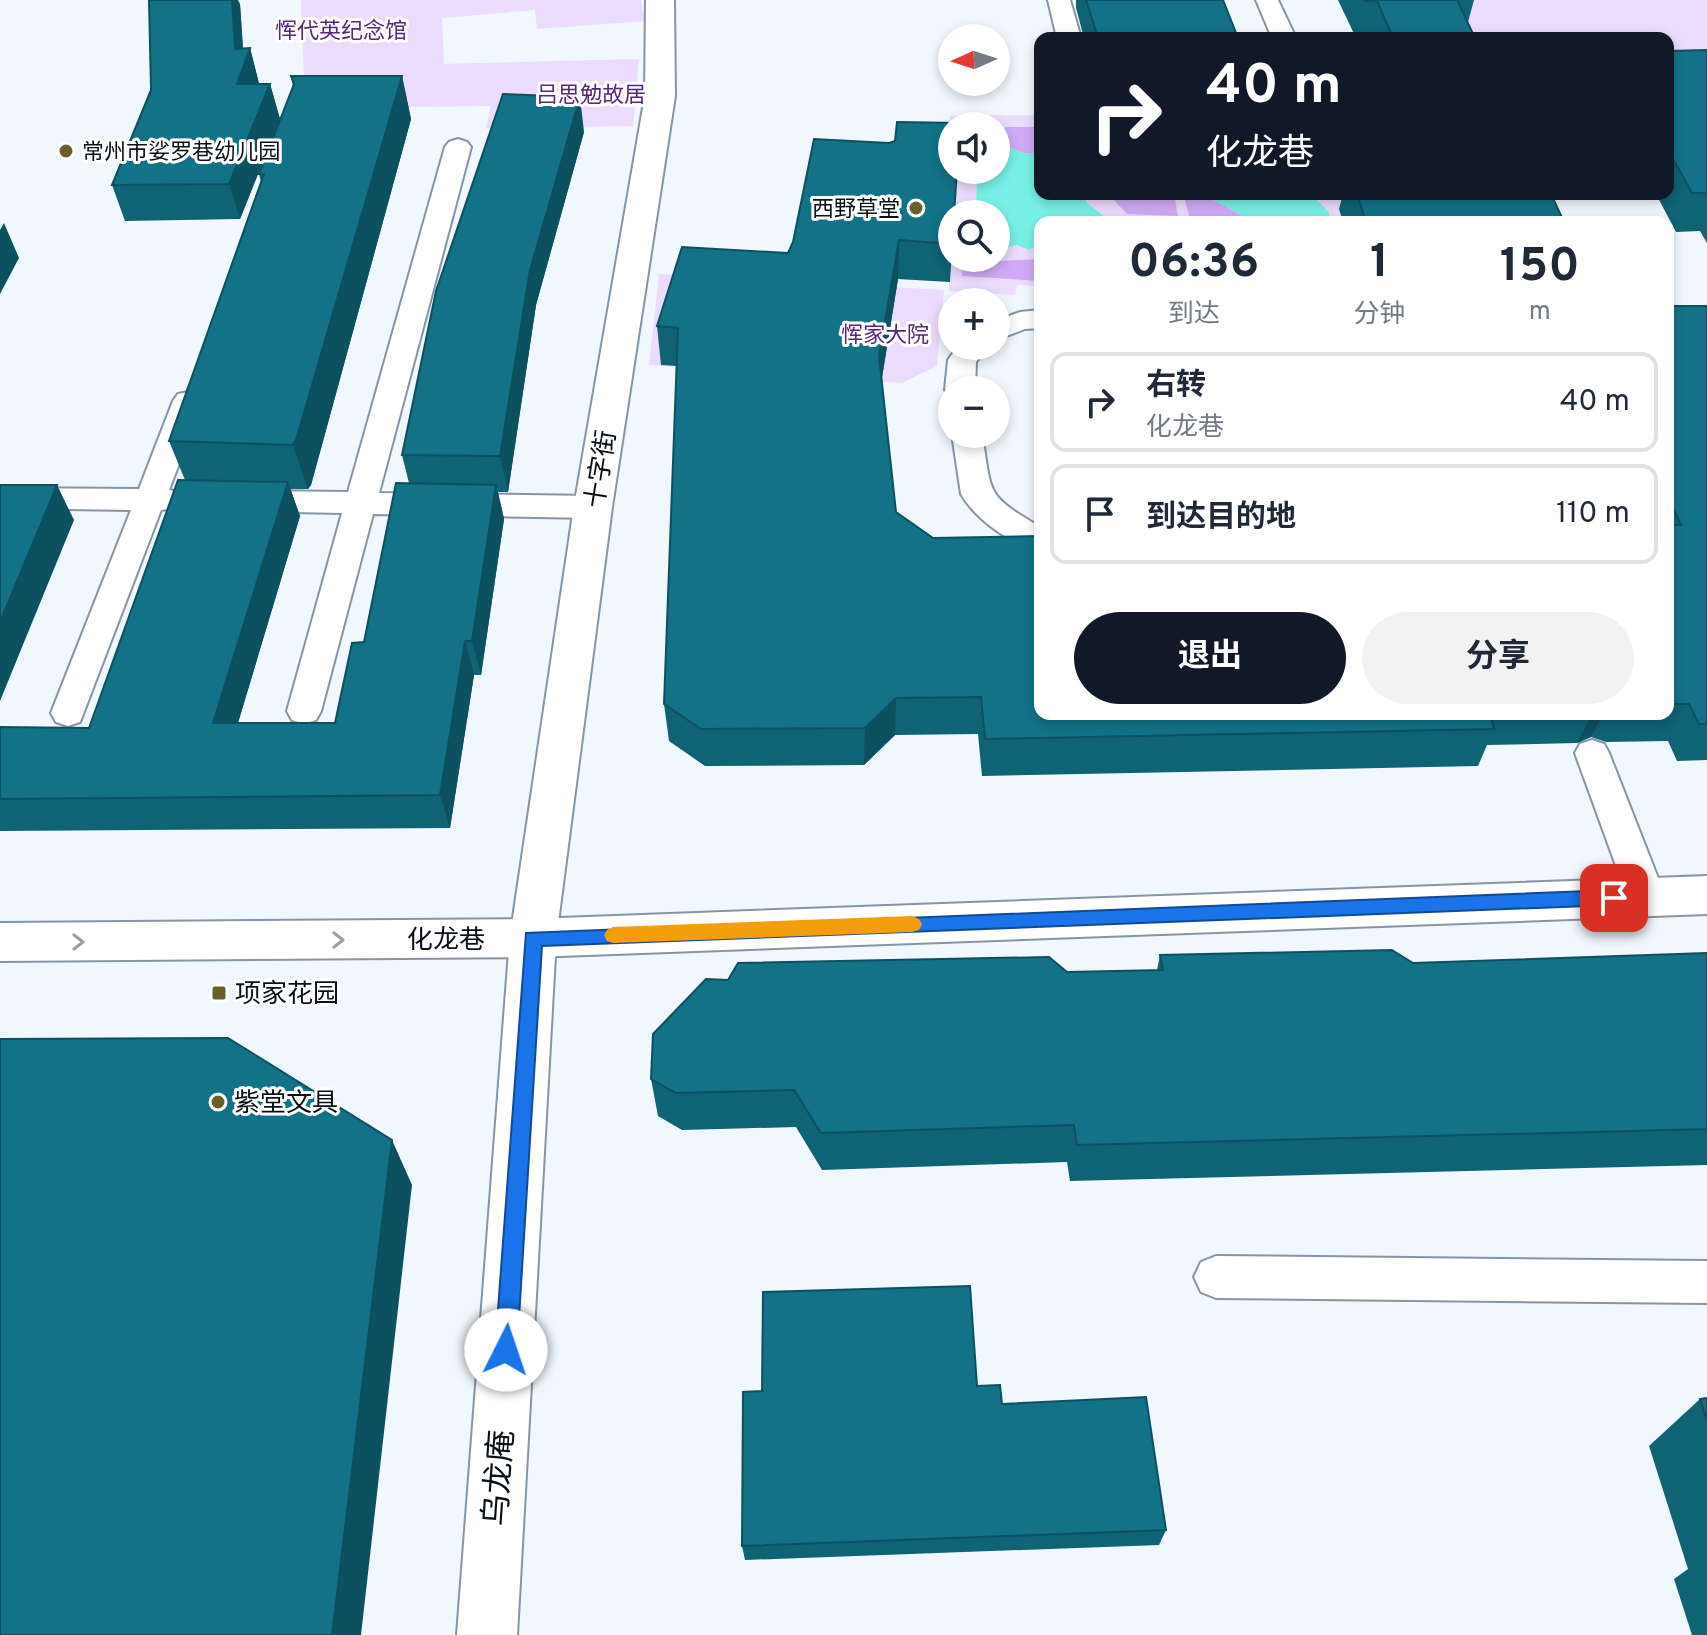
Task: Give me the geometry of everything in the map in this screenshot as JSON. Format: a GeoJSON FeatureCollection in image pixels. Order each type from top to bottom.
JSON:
{"type":"FeatureCollection","features":[{"type":"Feature","properties":{"kind":"street","name":"十字街"},"geometry":{"type":"LineString","coordinates":[[533,938],[593,507],[660,96],[660,0]]}},
{"type":"Feature","properties":{"kind":"street","name":"化龙巷"},"geometry":{"type":"LineString","coordinates":[[0,942],[533,938],[1707,895]]}},
{"type":"Feature","properties":{"kind":"street","name":"乌龙庵"},"geometry":{"type":"LineString","coordinates":[[487,1635],[533,938]]}},
{"type":"Feature","properties":{"kind":"lane"},"geometry":{"type":"LineString","coordinates":[[1059,0],[1067,32]]}},
{"type":"Feature","properties":{"kind":"lane"},"geometry":{"type":"LineString","coordinates":[[1267,0],[1281,32]]}},
{"type":"Feature","properties":{"kind":"lane"},"geometry":{"type":"LineString","coordinates":[[304,711],[458,147]]}},
{"type":"Feature","properties":{"kind":"lane"},"geometry":{"type":"LineString","coordinates":[[1010,325],[1034,320]]}},
{"type":"Feature","properties":{"kind":"lane"},"geometry":{"type":"LineString","coordinates":[[68,713],[196,380]]}},
{"type":"Feature","properties":{"kind":"lane"},"geometry":{"type":"LineString","coordinates":[[969,448],[976,494],[992,512],[1034,537]]}},
{"type":"Feature","properties":{"kind":"lane"},"geometry":{"type":"LineString","coordinates":[[0,498],[593,507]]}},
{"type":"Feature","properties":{"kind":"lane"},"geometry":{"type":"LineString","coordinates":[[1592,753],[1646,896]]}},
{"type":"Feature","properties":{"kind":"lane"},"geometry":{"type":"LineString","coordinates":[[1216,1277],[1707,1282]]}},
{"type":"Feature","properties":{"kind":"green space","name":"吕思勉故居"},"geometry":{"type":"Polygon","coordinates":[[[301,0],[641,0],[645,21],[537,29],[535,10],[442,18],[444,64],[639,59],[633,126],[486,128],[491,106],[305,108],[301,0]]]}},
{"type":"Feature","properties":{"kind":"green space"},"geometry":{"type":"Polygon","coordinates":[[[1453,0],[1707,0],[1707,85],[1674,85],[1674,32],[1470,32],[1453,0]]]}},
{"type":"Feature","properties":{"kind":"green space"},"geometry":{"type":"Polygon","coordinates":[[[1010,115],[1034,115],[1034,200],[1402,200],[1409,216],[1034,216],[1034,286],[1017,285],[1015,295],[1010,295],[1010,288],[949,288],[949,282],[876,278],[938,176],[938,184],[1010,184],[1010,115]]]}},
{"type":"Feature","properties":{"kind":"green space","name":"恽家大院"},"geometry":{"type":"Polygon","coordinates":[[[659,274],[938,290],[937,366],[902,383],[649,365],[659,274]]]}},
{"type":"Feature","properties":{"kind":"shaded area"},"geometry":{"type":"Polygon","coordinates":[[[1010,127],[1034,127],[1034,153],[1010,148],[1010,127]]]}},
{"type":"Feature","properties":{"kind":"shaded area"},"geometry":{"type":"Polygon","coordinates":[[[1010,148],[1034,153],[1034,200],[1086,200],[1103,216],[1034,216],[1034,247],[1029,250],[1017,245],[1010,247],[1010,200],[976,200],[977,184],[1010,184],[1010,148]]]}},
{"type":"Feature","properties":{"kind":"shaded area"},"geometry":{"type":"Polygon","coordinates":[[[1114,200],[1175,200],[1178,216],[1127,214],[1114,200]]]}},
{"type":"Feature","properties":{"kind":"shaded area"},"geometry":{"type":"Polygon","coordinates":[[[1214,200],[1243,216],[1189,216],[1185,201],[1214,200]]]}},
{"type":"Feature","properties":{"kind":"shaded area"},"geometry":{"type":"Polygon","coordinates":[[[1214,200],[1317,200],[1329,212],[1329,216],[1243,216],[1214,200]]]}},
{"type":"Feature","properties":{"kind":"shaded area"},"geometry":{"type":"Polygon","coordinates":[[[1034,259],[1034,281],[962,276],[962,272],[1010,272],[1010,260],[1034,259]]]}},
{"type":"Feature","properties":{"kind":"building"},"geometry":{"type":"Polygon","coordinates":[[[149,0],[232,0],[235,49],[250,48],[237,84],[270,84],[229,184],[112,185],[151,90],[149,0]]]}},
{"type":"Feature","properties":{"kind":"building"},"geometry":{"type":"Polygon","coordinates":[[[1086,0],[1223,0],[1236,32],[1096,32],[1086,0]]]}},
{"type":"Feature","properties":{"kind":"building"},"geometry":{"type":"Polygon","coordinates":[[[1457,0],[1472,32],[1390,32],[1377,1],[1365,1],[1457,0]]]}},
{"type":"Feature","properties":{"kind":"building"},"geometry":{"type":"Polygon","coordinates":[[[1707,50],[1707,193],[1692,193],[1674,161],[1674,51],[1707,50]]]}},
{"type":"Feature","properties":{"kind":"building"},"geometry":{"type":"Polygon","coordinates":[[[291,76],[402,76],[296,440],[293,445],[169,441],[264,174],[259,174],[294,84],[291,76]]]}},
{"type":"Feature","properties":{"kind":"building"},"geometry":{"type":"Polygon","coordinates":[[[503,94],[580,97],[530,270],[500,456],[402,455],[436,291],[503,94]]]}},
{"type":"Feature","properties":{"kind":"building"},"geometry":{"type":"Polygon","coordinates":[[[897,122],[938,123],[938,184],[956,184],[955,200],[938,200],[938,243],[899,240],[879,356],[896,512],[933,538],[1034,536],[1034,720],[1492,720],[1494,729],[985,739],[981,697],[896,698],[865,728],[701,729],[664,704],[678,328],[657,326],[682,247],[788,253],[793,242],[814,139],[895,141],[897,122]]]}},
{"type":"Feature","properties":{"kind":"building"},"geometry":{"type":"Polygon","coordinates":[[[1359,200],[1554,200],[1561,216],[1364,216],[1359,200]]]}},
{"type":"Feature","properties":{"kind":"building"},"geometry":{"type":"Polygon","coordinates":[[[1674,306],[1707,306],[1707,724],[1699,724],[1689,704],[1674,704],[1674,525],[1681,525],[1674,510],[1674,306]]]}},
{"type":"Feature","properties":{"kind":"building"},"geometry":{"type":"Polygon","coordinates":[[[178,480],[288,482],[213,723],[335,723],[352,643],[364,642],[396,483],[496,485],[472,641],[465,641],[440,795],[0,799],[0,727],[89,728],[178,480]]]}},
{"type":"Feature","properties":{"kind":"building"},"geometry":{"type":"Polygon","coordinates":[[[0,485],[57,485],[0,622],[0,485]]]}},
{"type":"Feature","properties":{"kind":"building"},"geometry":{"type":"Polygon","coordinates":[[[1392,950],[1413,963],[1707,953],[1707,1129],[1077,1145],[1074,1125],[821,1133],[794,1090],[676,1093],[651,1079],[653,1034],[706,979],[728,980],[738,963],[1049,957],[1067,972],[1163,970],[1160,955],[1392,950]]]}},
{"type":"Feature","properties":{"kind":"building"},"geometry":{"type":"Polygon","coordinates":[[[228,1038],[392,1140],[332,1635],[0,1635],[0,1039],[228,1038]]]}},
{"type":"Feature","properties":{"kind":"building"},"geometry":{"type":"Polygon","coordinates":[[[970,1286],[977,1386],[1000,1385],[1002,1404],[1146,1397],[1166,1530],[742,1546],[743,1392],[762,1391],[763,1292],[970,1286]]]}},
{"type":"Feature","properties":{"kind":"building"},"geometry":{"type":"Polygon","coordinates":[[[1707,1398],[1707,1420],[1700,1399],[1707,1398]]]}},
{"type":"Feature","properties":{"kind":"slow traffic"},"geometry":{"type":"LineString","coordinates":[[613,935],[912,924]]}},
{"type":"Feature","properties":{"kind":"place","name":"常州市娑罗巷幼儿园"},"geometry":{"type":"Point","coordinates":[66,151]}},
{"type":"Feature","properties":{"kind":"place","name":"西野草堂"},"geometry":{"type":"Point","coordinates":[916,208]}},
{"type":"Feature","properties":{"kind":"place","name":"项家花园"},"geometry":{"type":"Point","coordinates":[219,993]}},
{"type":"Feature","properties":{"kind":"place","name":"紫堂文具"},"geometry":{"type":"Point","coordinates":[218,1102]}},
{"type":"Feature","properties":{"kind":"route"},"geometry":{"type":"LineString","coordinates":[[506,1350],[533,938],[1614,898]]}},
{"type":"Feature","properties":{"kind":"park label","name":"恽代英纪念馆"},"geometry":{"type":"Point","coordinates":[341,30]}}]}
